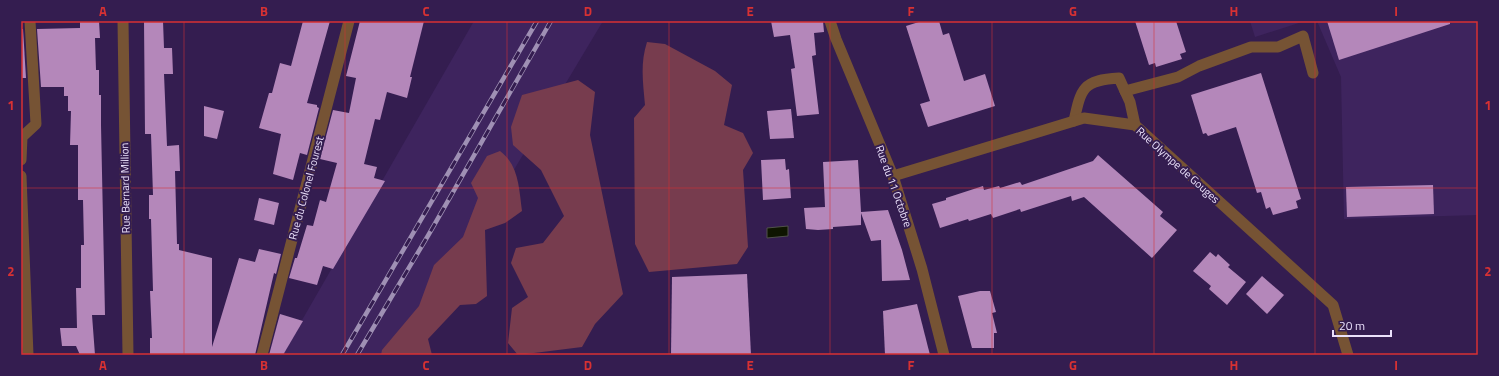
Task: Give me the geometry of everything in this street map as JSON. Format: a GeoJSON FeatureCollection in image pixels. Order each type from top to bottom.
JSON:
{"type":"FeatureCollection","features":[{"type":"Feature","properties":{"kind":"street"},"geometry":{"type":"LineString","coordinates":[[21,160],[22,138],[36,124],[30,21]]}},
{"type":"Feature","properties":{"kind":"street","name":"Rue Bernard Million"},"geometry":{"type":"LineString","coordinates":[[123,21],[128,355]]}},
{"type":"Feature","properties":{"kind":"street","name":"Rue du Colonel Fourest"},"geometry":{"type":"LineString","coordinates":[[262,355],[349,21]]}},
{"type":"Feature","properties":{"kind":"street","name":"Rue du 11 Octobre"},"geometry":{"type":"LineString","coordinates":[[830,21],[892,176],[922,269],[944,355]]}},
{"type":"Feature","properties":{"kind":"street"},"geometry":{"type":"LineString","coordinates":[[1125,91],[1178,77],[1199,66],[1251,47],[1278,47],[1303,36],[1313,73]]}},
{"type":"Feature","properties":{"kind":"street"},"geometry":{"type":"LineString","coordinates":[[1074,121],[1078,101],[1085,87],[1100,79],[1119,78],[1130,102],[1136,126]]}},
{"type":"Feature","properties":{"kind":"street","name":"Rue Olympe de Gouges"},"geometry":{"type":"LineString","coordinates":[[892,176],[1084,118],[1136,126],[1333,305],[1348,355]]}},
{"type":"Feature","properties":{"kind":"street"},"geometry":{"type":"LineString","coordinates":[[21,176],[28,355]]}},
{"type":"Feature","properties":{"kind":"shaded area"},"geometry":{"type":"Polygon","coordinates":[[[474,21],[603,21],[403,355],[282,355],[474,21]]]}},
{"type":"Feature","properties":{"kind":"shaded area"},"geometry":{"type":"Polygon","coordinates":[[[1250,21],[1305,21],[1255,37],[1250,21]]]}},
{"type":"Feature","properties":{"kind":"shaded area"},"geometry":{"type":"Polygon","coordinates":[[[1317,21],[1478,21],[1478,215],[1344,219],[1341,77],[1317,21]]]}},
{"type":"Feature","properties":{"kind":"shaded area"},"geometry":{"type":"Polygon","coordinates":[[[647,42],[665,44],[715,71],[732,85],[724,125],[743,133],[753,153],[743,170],[748,247],[737,264],[649,272],[635,244],[634,118],[645,105],[643,58],[647,42]]]}},
{"type":"Feature","properties":{"kind":"shaded area"},"geometry":{"type":"Polygon","coordinates":[[[578,80],[595,92],[590,135],[623,294],[595,324],[582,347],[518,355],[508,343],[512,308],[528,297],[511,263],[516,248],[543,243],[564,216],[541,170],[513,145],[511,127],[522,95],[578,80]]]}},
{"type":"Feature","properties":{"kind":"shaded area"},"geometry":{"type":"Polygon","coordinates":[[[500,151],[515,170],[519,186],[522,211],[505,223],[485,230],[487,296],[476,304],[460,305],[428,339],[432,355],[381,355],[382,350],[419,306],[434,265],[463,237],[478,198],[471,183],[487,156],[500,151]]]}},
{"type":"Feature","properties":{"kind":"shaded area"},"geometry":{"type":"Polygon","coordinates":[[[788,226],[788,236],[767,238],[767,228],[788,226]]]}},
{"type":"Feature","properties":{"kind":"building"},"geometry":{"type":"Polygon","coordinates":[[[80,21],[99,21],[100,38],[95,38],[96,70],[99,70],[99,95],[101,95],[105,315],[92,315],[95,355],[80,355],[76,346],[62,346],[60,328],[77,328],[76,288],[81,288],[81,245],[84,245],[83,200],[78,200],[78,145],[70,145],[71,111],[68,111],[68,96],[64,96],[64,87],[41,87],[37,29],[80,28],[80,21]]]}},
{"type":"Feature","properties":{"kind":"building"},"geometry":{"type":"Polygon","coordinates":[[[144,21],[163,21],[164,48],[172,48],[173,74],[164,74],[167,146],[179,145],[180,171],[175,171],[177,244],[179,244],[179,250],[212,258],[212,347],[239,258],[255,262],[259,249],[281,254],[276,274],[274,273],[255,355],[150,355],[150,338],[152,338],[150,291],[153,291],[149,195],[153,195],[151,134],[145,134],[144,21]]]}},
{"type":"Feature","properties":{"kind":"building"},"geometry":{"type":"Polygon","coordinates":[[[303,21],[330,21],[307,103],[317,105],[319,108],[307,155],[300,153],[293,180],[273,174],[281,134],[259,128],[269,93],[272,93],[280,63],[291,66],[303,21]]]}},
{"type":"Feature","properties":{"kind":"building"},"geometry":{"type":"Polygon","coordinates":[[[360,21],[424,21],[410,77],[412,77],[407,98],[387,92],[380,120],[375,119],[364,164],[377,167],[374,178],[385,181],[333,269],[323,266],[317,285],[289,278],[307,225],[313,226],[320,200],[326,202],[337,163],[320,159],[333,110],[349,113],[356,78],[346,76],[360,21]]]}},
{"type":"Feature","properties":{"kind":"building"},"geometry":{"type":"Polygon","coordinates":[[[771,21],[823,21],[824,32],[814,33],[816,55],[812,56],[819,114],[797,116],[791,69],[795,68],[790,35],[774,37],[771,21]]]}},
{"type":"Feature","properties":{"kind":"building"},"geometry":{"type":"Polygon","coordinates":[[[922,21],[939,21],[943,35],[949,33],[964,81],[985,74],[995,106],[928,127],[920,104],[930,101],[906,26],[922,21]]]}},
{"type":"Feature","properties":{"kind":"building"},"geometry":{"type":"Polygon","coordinates":[[[1135,21],[1176,21],[1186,52],[1180,54],[1182,59],[1156,67],[1155,63],[1149,65],[1135,21]]]}},
{"type":"Feature","properties":{"kind":"building"},"geometry":{"type":"Polygon","coordinates":[[[1327,21],[1450,21],[1450,24],[1339,60],[1327,21]]]}},
{"type":"Feature","properties":{"kind":"building"},"geometry":{"type":"Polygon","coordinates":[[[21,29],[23,29],[26,78],[21,78],[21,29]]]}},
{"type":"Feature","properties":{"kind":"building"},"geometry":{"type":"Polygon","coordinates":[[[1261,73],[1301,199],[1296,201],[1298,208],[1273,215],[1270,207],[1266,209],[1261,192],[1257,193],[1236,127],[1208,136],[1206,133],[1203,134],[1191,95],[1261,73]]]}},
{"type":"Feature","properties":{"kind":"building"},"geometry":{"type":"Polygon","coordinates":[[[204,106],[224,111],[217,139],[204,136],[204,106]]]}},
{"type":"Feature","properties":{"kind":"building"},"geometry":{"type":"Polygon","coordinates":[[[791,109],[794,138],[770,139],[767,111],[791,109]]]}},
{"type":"Feature","properties":{"kind":"building"},"geometry":{"type":"Polygon","coordinates":[[[1098,155],[1163,212],[1160,216],[1177,230],[1152,258],[1084,197],[1072,201],[1071,196],[1021,212],[1020,209],[993,218],[991,214],[969,221],[968,219],[940,228],[932,204],[983,186],[984,190],[999,186],[1000,188],[1020,182],[1022,185],[1093,161],[1098,155]]]}},
{"type":"Feature","properties":{"kind":"building"},"geometry":{"type":"Polygon","coordinates":[[[785,159],[786,170],[789,169],[791,198],[763,200],[761,160],[785,159]]]}},
{"type":"Feature","properties":{"kind":"building"},"geometry":{"type":"Polygon","coordinates":[[[858,160],[861,212],[888,210],[902,250],[910,280],[882,281],[881,240],[871,241],[861,213],[861,225],[833,227],[833,229],[806,229],[804,208],[825,207],[823,162],[858,160]]]}},
{"type":"Feature","properties":{"kind":"building"},"geometry":{"type":"Polygon","coordinates":[[[1433,185],[1434,214],[1347,217],[1346,187],[1433,185]]]}},
{"type":"Feature","properties":{"kind":"building"},"geometry":{"type":"Polygon","coordinates":[[[259,198],[279,203],[274,225],[254,220],[259,198]]]}},
{"type":"Feature","properties":{"kind":"building"},"geometry":{"type":"Polygon","coordinates":[[[1210,252],[1216,257],[1218,254],[1230,265],[1228,267],[1246,282],[1227,305],[1209,289],[1211,286],[1193,271],[1210,252]]]}},
{"type":"Feature","properties":{"kind":"building"},"geometry":{"type":"Polygon","coordinates":[[[747,274],[751,355],[671,355],[672,277],[747,274]]]}},
{"type":"Feature","properties":{"kind":"building"},"geometry":{"type":"Polygon","coordinates":[[[1262,276],[1284,295],[1267,314],[1246,294],[1262,276]]]}},
{"type":"Feature","properties":{"kind":"building"},"geometry":{"type":"Polygon","coordinates":[[[980,291],[990,291],[996,312],[992,313],[997,333],[994,333],[994,348],[972,348],[958,296],[980,291]]]}},
{"type":"Feature","properties":{"kind":"building"},"geometry":{"type":"Polygon","coordinates":[[[917,304],[930,355],[885,355],[883,311],[917,304]]]}},
{"type":"Feature","properties":{"kind":"building"},"geometry":{"type":"Polygon","coordinates":[[[280,314],[303,321],[283,355],[269,355],[280,314]]]}},
{"type":"Feature","properties":{"kind":"railway"},"geometry":{"type":"LineString","coordinates":[[342,355],[537,21]]}},
{"type":"Feature","properties":{"kind":"railway"},"geometry":{"type":"LineString","coordinates":[[357,355],[429,234],[551,21]]}}]}
